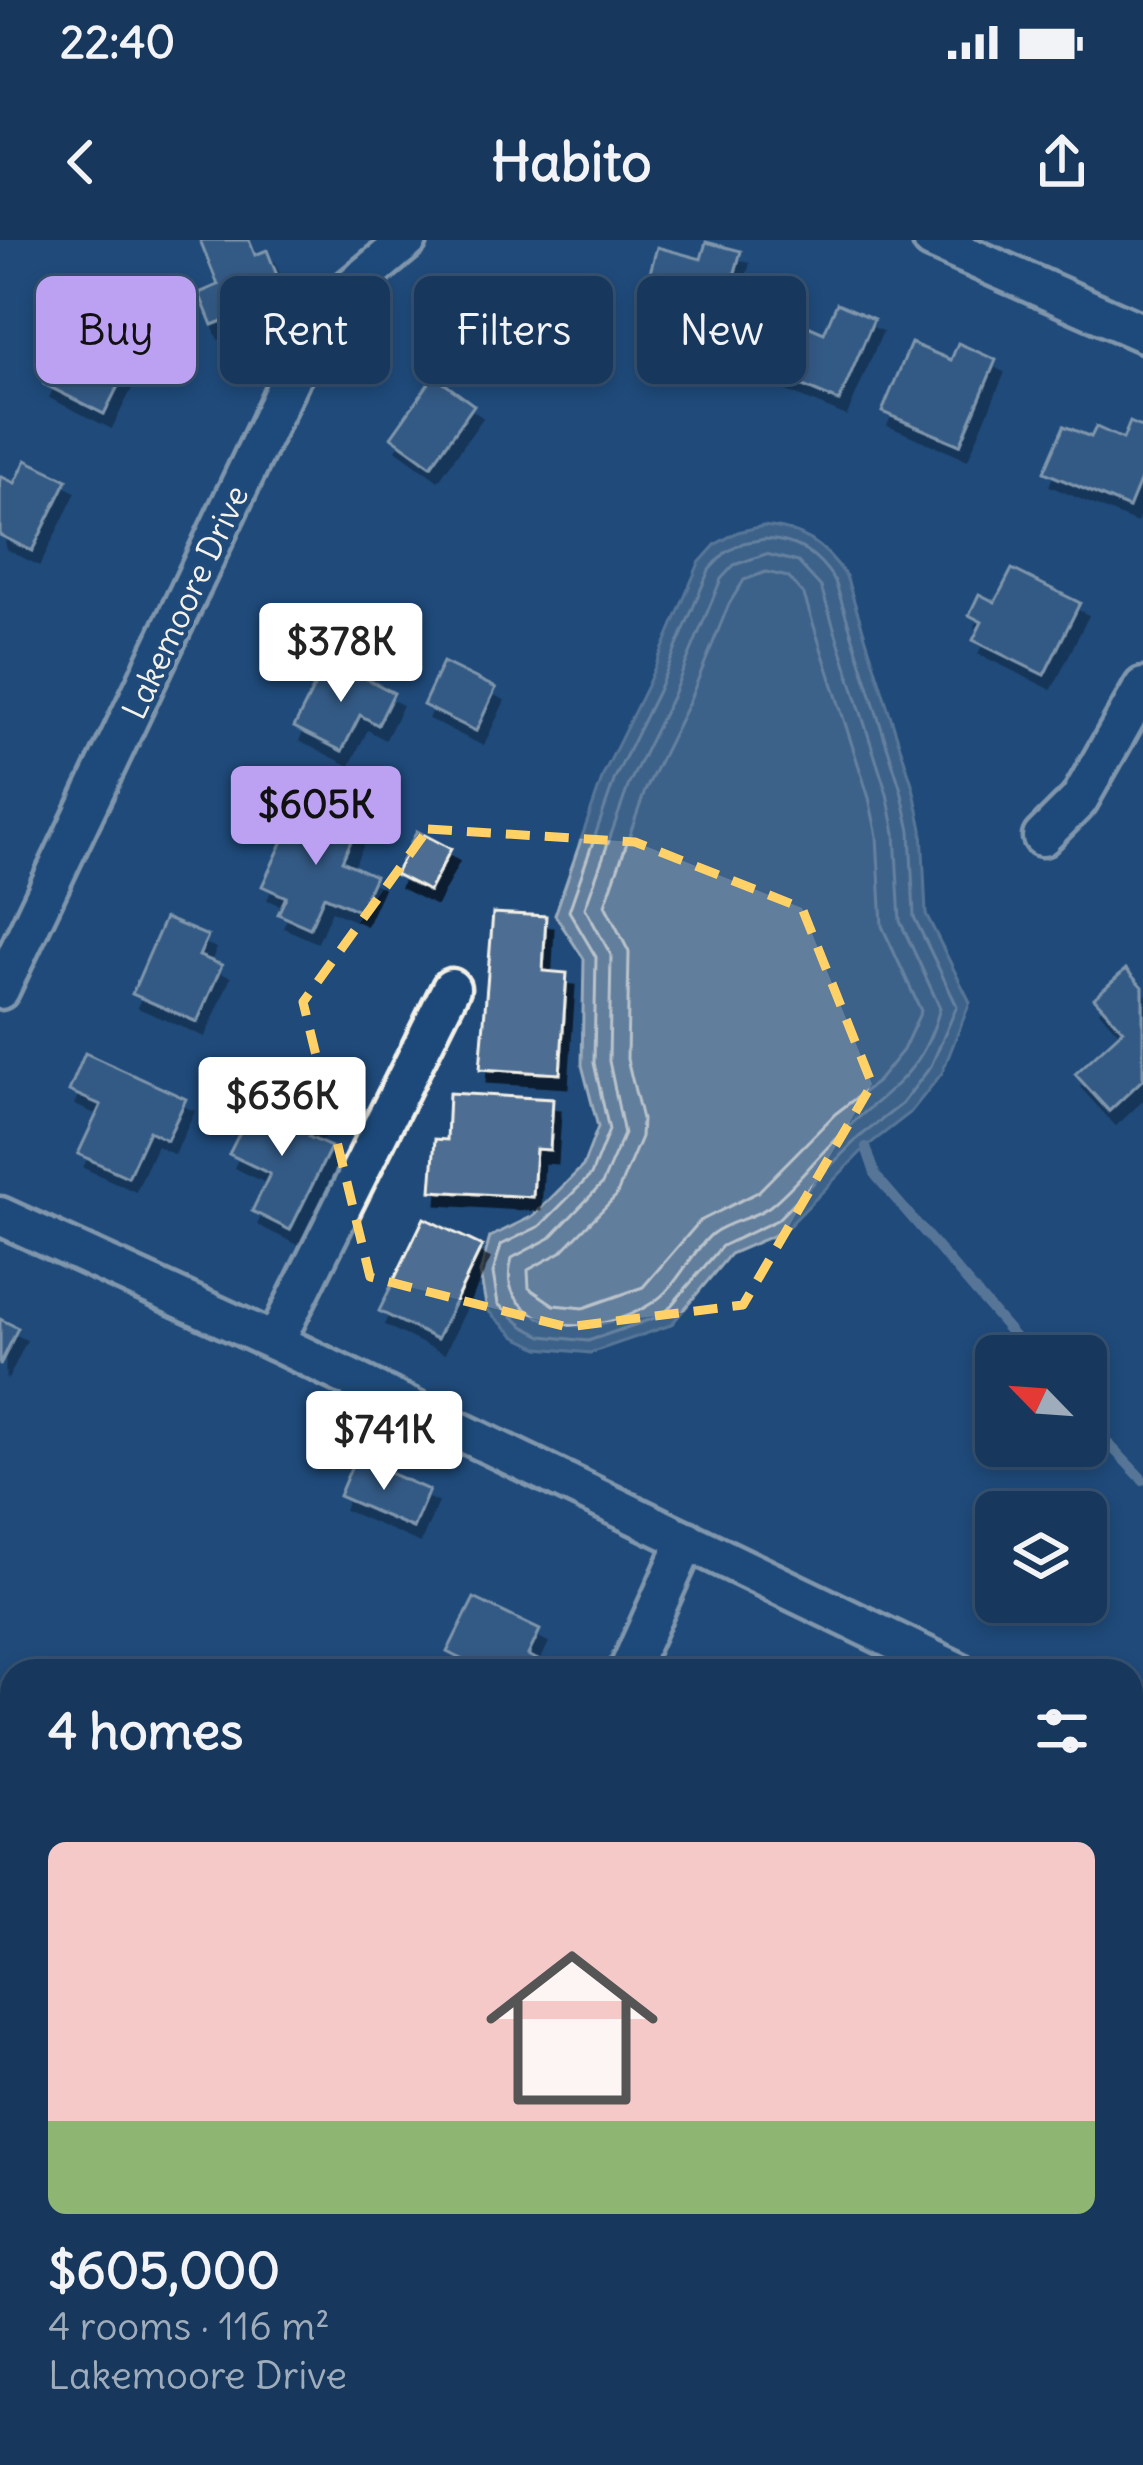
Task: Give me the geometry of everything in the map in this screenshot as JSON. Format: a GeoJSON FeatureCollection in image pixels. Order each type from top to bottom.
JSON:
{"type":"FeatureCollection","features":[{"type":"Feature","properties":{"kind":"street"},"geometry":{"type":"LineString","coordinates":[[932,240],[1143,333]]}},
{"type":"Feature","properties":{"kind":"street","name":"Lakemoore Drive"},"geometry":{"type":"LineString","coordinates":[[0,990],[291,377],[349,289],[384,247]]}},
{"type":"Feature","properties":{"kind":"street"},"geometry":{"type":"LineString","coordinates":[[1042,837],[1079,800],[1143,686]]}},
{"type":"Feature","properties":{"kind":"street"},"geometry":{"type":"LineString","coordinates":[[275,1342],[451,988]]}},
{"type":"Feature","properties":{"kind":"street"},"geometry":{"type":"LineString","coordinates":[[0,1216],[275,1342],[932,1659]]}},
{"type":"Feature","properties":{"kind":"street"},"geometry":{"type":"LineString","coordinates":[[633,1659],[687,1540]]}},
{"type":"Feature","properties":{"kind":"highlighted area"},"geometry":{"type":"Polygon","coordinates":[[[428,829],[635,842],[802,908],[872,1084],[743,1305],[567,1327],[370,1277],[303,1002],[428,829]]]}},
{"type":"Feature","properties":{"kind":"water"},"geometry":{"type":"Polygon","coordinates":[[[763,526],[811,540],[846,576],[913,787],[922,829],[926,914],[970,1002],[942,1073],[910,1113],[866,1147],[784,1231],[730,1254],[671,1325],[590,1353],[539,1348],[516,1337],[487,1310],[480,1273],[490,1237],[533,1216],[583,1166],[598,1127],[582,1065],[584,959],[555,915],[604,773],[699,563],[716,544],[763,526]]]}},
{"type":"Feature","properties":{"kind":"building"},"geometry":{"type":"Polygon","coordinates":[[[200,240],[249,240],[255,255],[267,250],[277,276],[220,276],[220,322],[212,325],[199,293],[218,285],[200,240]]]}},
{"type":"Feature","properties":{"kind":"building"},"geometry":{"type":"Polygon","coordinates":[[[706,242],[741,251],[734,276],[649,276],[657,247],[701,259],[706,242]]]}},
{"type":"Feature","properties":{"kind":"building"},"geometry":{"type":"Polygon","coordinates":[[[837,303],[874,319],[839,401],[798,384],[806,384],[806,325],[824,333],[837,303]]]}},
{"type":"Feature","properties":{"kind":"building"},"geometry":{"type":"Polygon","coordinates":[[[911,343],[951,360],[958,343],[996,360],[960,445],[882,412],[911,343]]]}},
{"type":"Feature","properties":{"kind":"building"},"geometry":{"type":"Polygon","coordinates":[[[44,384],[119,384],[104,414],[44,384]]]}},
{"type":"Feature","properties":{"kind":"building"},"geometry":{"type":"Polygon","coordinates":[[[428,384],[445,384],[474,405],[431,466],[391,437],[428,384]]]}},
{"type":"Feature","properties":{"kind":"building"},"geometry":{"type":"Polygon","coordinates":[[[1130,422],[1143,428],[1143,474],[1129,508],[1044,472],[1064,426],[1091,437],[1096,427],[1123,439],[1130,422]]]}},
{"type":"Feature","properties":{"kind":"building"},"geometry":{"type":"Polygon","coordinates":[[[26,460],[67,480],[32,551],[0,535],[0,476],[15,483],[26,460]]]}},
{"type":"Feature","properties":{"kind":"building"},"geometry":{"type":"Polygon","coordinates":[[[1012,569],[1080,603],[1044,675],[973,640],[982,622],[969,615],[979,594],[995,602],[1012,569]]]}},
{"type":"Feature","properties":{"kind":"building"},"geometry":{"type":"Polygon","coordinates":[[[328,659],[394,693],[378,725],[360,715],[342,751],[294,727],[328,659]]]}},
{"type":"Feature","properties":{"kind":"building"},"geometry":{"type":"Polygon","coordinates":[[[443,662],[496,688],[476,731],[423,705],[443,662]]]}},
{"type":"Feature","properties":{"kind":"building"},"geometry":{"type":"Polygon","coordinates":[[[300,804],[356,830],[342,861],[375,876],[359,911],[324,896],[310,928],[278,914],[286,897],[262,886],[300,804]]]}},
{"type":"Feature","properties":{"kind":"building"},"geometry":{"type":"Polygon","coordinates":[[[417,831],[451,849],[429,891],[395,874],[417,831]]]}},
{"type":"Feature","properties":{"kind":"building"},"geometry":{"type":"Polygon","coordinates":[[[493,913],[546,916],[543,971],[567,973],[560,1074],[480,1069],[493,913]]]}},
{"type":"Feature","properties":{"kind":"building"},"geometry":{"type":"Polygon","coordinates":[[[165,918],[208,936],[199,956],[222,965],[197,1022],[132,994],[165,918]]]}},
{"type":"Feature","properties":{"kind":"building"},"geometry":{"type":"Polygon","coordinates":[[[1126,969],[1143,988],[1143,1079],[1109,1111],[1075,1074],[1123,1030],[1094,998],[1126,969]]]}},
{"type":"Feature","properties":{"kind":"building"},"geometry":{"type":"Polygon","coordinates":[[[85,1053],[186,1099],[167,1140],[149,1131],[128,1177],[78,1154],[101,1105],[69,1091],[85,1053]]]}},
{"type":"Feature","properties":{"kind":"building"},"geometry":{"type":"Polygon","coordinates":[[[449,1093],[553,1099],[550,1150],[536,1149],[533,1197],[431,1191],[435,1139],[447,1140],[449,1093]]]}},
{"type":"Feature","properties":{"kind":"building"},"geometry":{"type":"Polygon","coordinates":[[[282,1100],[319,1118],[309,1137],[331,1147],[290,1230],[252,1211],[270,1174],[229,1154],[252,1108],[273,1118],[282,1100]]]}},
{"type":"Feature","properties":{"kind":"building"},"geometry":{"type":"Polygon","coordinates":[[[424,1218],[482,1246],[437,1339],[379,1311],[424,1218]]]}},
{"type":"Feature","properties":{"kind":"building"},"geometry":{"type":"Polygon","coordinates":[[[0,1319],[18,1328],[0,1365],[0,1319]]]}},
{"type":"Feature","properties":{"kind":"building"},"geometry":{"type":"Polygon","coordinates":[[[355,1458],[429,1490],[413,1528],[339,1496],[355,1458]]]}},
{"type":"Feature","properties":{"kind":"building"},"geometry":{"type":"Polygon","coordinates":[[[474,1598],[540,1630],[528,1655],[536,1659],[461,1659],[447,1652],[474,1598]]]}},
{"type":"Feature","properties":{"kind":"waterway"},"geometry":{"type":"LineString","coordinates":[[866,1147],[876,1176],[1013,1335]]}},
{"type":"Feature","properties":{"kind":"waterway"},"geometry":{"type":"LineString","coordinates":[[1107,1442],[1143,1480]]}}]}
